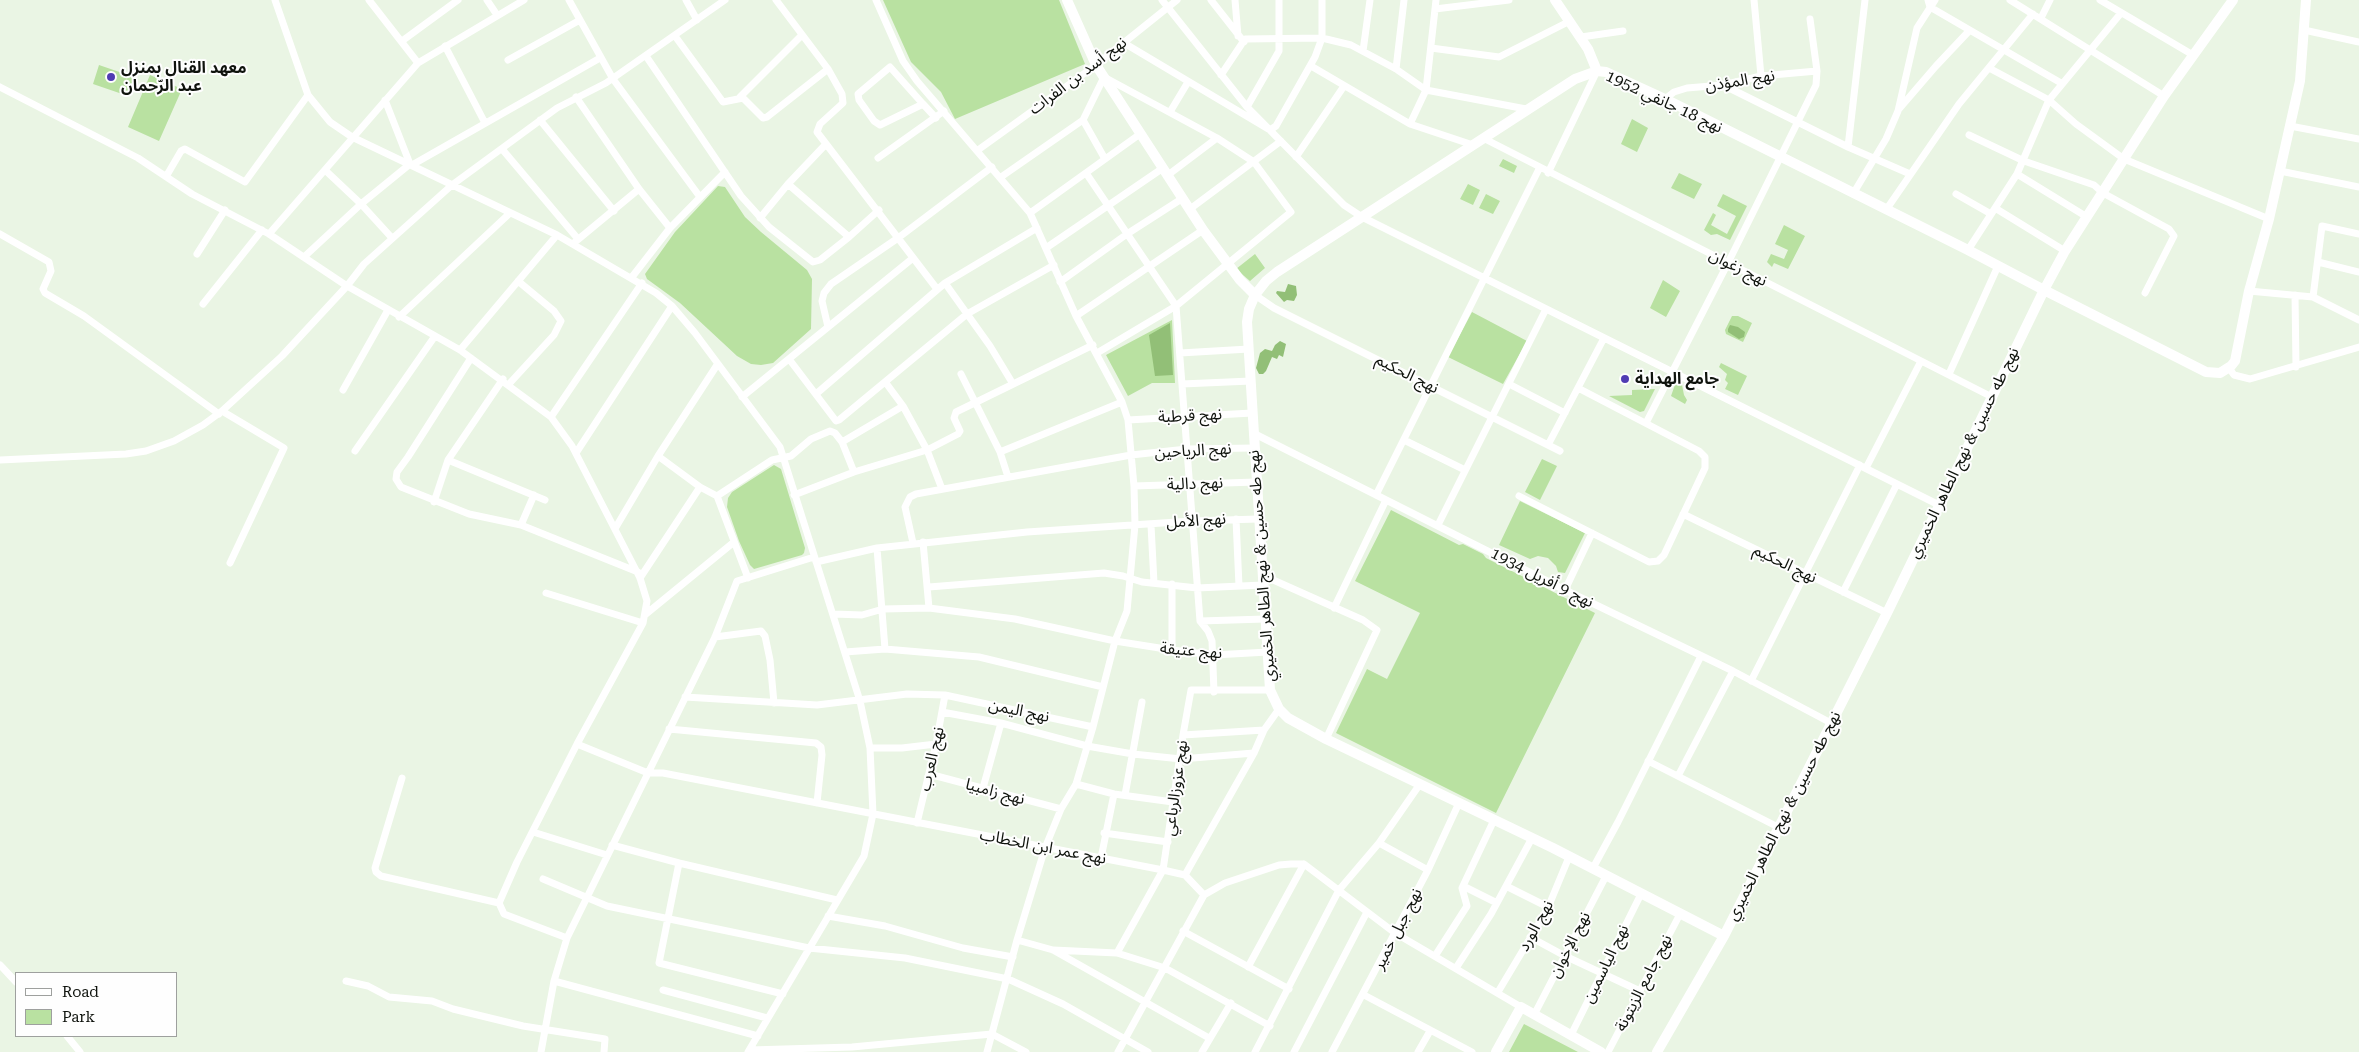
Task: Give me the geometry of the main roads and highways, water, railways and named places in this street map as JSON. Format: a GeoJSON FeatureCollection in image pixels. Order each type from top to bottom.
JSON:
{"type":"FeatureCollection","features":[{"type":"Feature","properties":{"kind":"place","name":"معهد القنال بمنزل عبد الرّحمان"},"geometry":{"type":"Point","coordinates":[111,77]}},
{"type":"Feature","properties":{"kind":"place","name":"جامع الهداية"},"geometry":{"type":"Point","coordinates":[1625,379]}}]}
